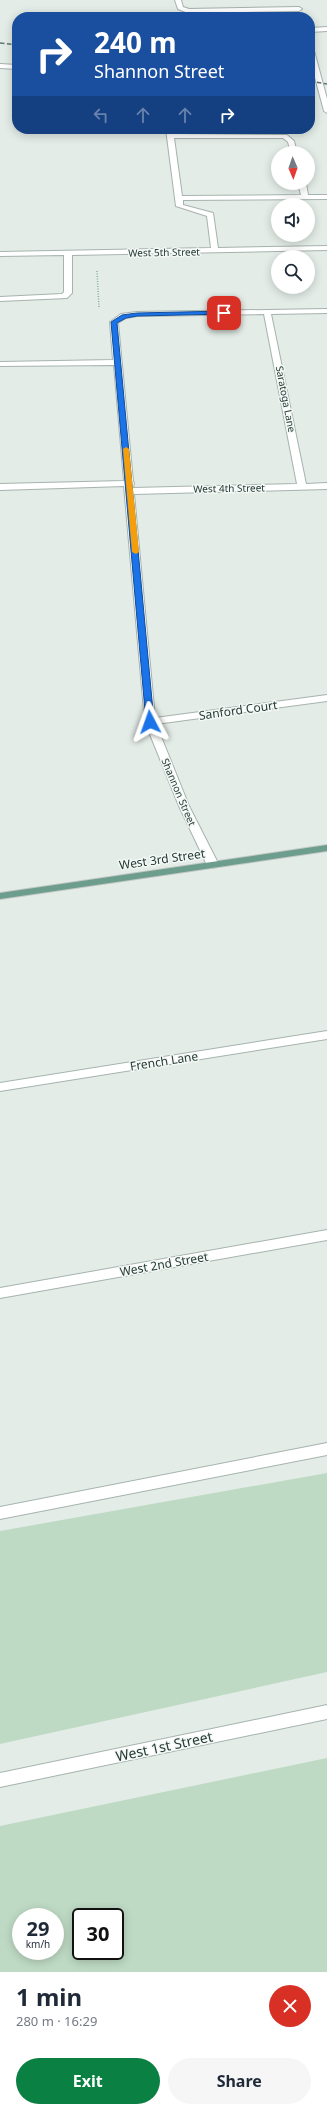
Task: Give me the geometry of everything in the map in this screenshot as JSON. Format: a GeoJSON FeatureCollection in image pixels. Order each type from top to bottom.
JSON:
{"type":"FeatureCollection","features":[{"type":"Feature","properties":{"kind":"main road","name":"West 3rd Street"},"geometry":{"type":"LineString","coordinates":[[0,896],[327,848]]}},
{"type":"Feature","properties":{"kind":"street"},"geometry":{"type":"LineString","coordinates":[[178,0],[182,10],[194,12]]}},
{"type":"Feature","properties":{"kind":"street"},"geometry":{"type":"LineString","coordinates":[[297,0],[300,12]]}},
{"type":"Feature","properties":{"kind":"street"},"geometry":{"type":"LineString","coordinates":[[243,12],[299,9]]}},
{"type":"Feature","properties":{"kind":"street"},"geometry":{"type":"LineString","coordinates":[[315,30],[327,29]]}},
{"type":"Feature","properties":{"kind":"street"},"geometry":{"type":"LineString","coordinates":[[0,66],[12,67]]}},
{"type":"Feature","properties":{"kind":"street"},"geometry":{"type":"LineString","coordinates":[[315,66],[327,111]]}},
{"type":"Feature","properties":{"kind":"street"},"geometry":{"type":"LineString","coordinates":[[170,134],[180,206],[210,215],[215,251]]}},
{"type":"Feature","properties":{"kind":"street"},"geometry":{"type":"LineString","coordinates":[[208,134],[285,136],[291,141],[292,146]]}},
{"type":"Feature","properties":{"kind":"street"},"geometry":{"type":"LineString","coordinates":[[304,190],[305,197]]}},
{"type":"Feature","properties":{"kind":"street"},"geometry":{"type":"LineString","coordinates":[[179,198],[327,196]]}},
{"type":"Feature","properties":{"kind":"street","name":"West 5th Street"},"geometry":{"type":"LineString","coordinates":[[0,254],[327,248]]}},
{"type":"Feature","properties":{"kind":"street"},"geometry":{"type":"LineString","coordinates":[[0,299],[64,296],[68,293],[68,253]]}},
{"type":"Feature","properties":{"kind":"street"},"geometry":{"type":"LineString","coordinates":[[118,318],[137,314],[327,311]]}},
{"type":"Feature","properties":{"kind":"street","name":"Saratoga Lane"},"geometry":{"type":"LineString","coordinates":[[267,312],[286,399],[302,486]]}},
{"type":"Feature","properties":{"kind":"street","name":"Shannon Street"},"geometry":{"type":"LineString","coordinates":[[118,318],[114,322],[113,326],[130,487],[150,722],[184,806],[213,865]]}},
{"type":"Feature","properties":{"kind":"street"},"geometry":{"type":"LineString","coordinates":[[0,364],[117,362]]}},
{"type":"Feature","properties":{"kind":"street","name":"West 4th Street"},"geometry":{"type":"LineString","coordinates":[[0,487],[327,486]]}},
{"type":"Feature","properties":{"kind":"street","name":"Sanford Court"},"geometry":{"type":"LineString","coordinates":[[150,722],[327,698]]}},
{"type":"Feature","properties":{"kind":"street","name":"French Lane"},"geometry":{"type":"LineString","coordinates":[[0,1087],[327,1036]]}},
{"type":"Feature","properties":{"kind":"street","name":"West 2nd Street"},"geometry":{"type":"LineString","coordinates":[[0,1293],[327,1235]]}},
{"type":"Feature","properties":{"kind":"street"},"geometry":{"type":"LineString","coordinates":[[0,1513],[327,1449]]}},
{"type":"Feature","properties":{"kind":"street","name":"West 1st Street"},"geometry":{"type":"LineString","coordinates":[[0,1780],[327,1712]]}},
{"type":"Feature","properties":{"kind":"path"},"geometry":{"type":"LineString","coordinates":[[96,253],[99,310],[118,318]]}},
{"type":"Feature","properties":{"kind":"green space"},"geometry":{"type":"Polygon","coordinates":[[[327,1473],[327,1672],[0,1744],[0,1531],[327,1473]]]}},
{"type":"Feature","properties":{"kind":"green space"},"geometry":{"type":"Polygon","coordinates":[[[327,1758],[327,1972],[0,1972],[0,1826],[327,1758]]]}},
{"type":"Feature","properties":{"kind":"railway"},"geometry":{"type":"LineString","coordinates":[[0,43],[12,44]]}},
{"type":"Feature","properties":{"kind":"railway"},"geometry":{"type":"LineString","coordinates":[[315,82],[327,84]]}},
{"type":"Feature","properties":{"kind":"slow traffic"},"geometry":{"type":"LineString","coordinates":[[126,449],[136,552]]}},
{"type":"Feature","properties":{"kind":"route"},"geometry":{"type":"LineString","coordinates":[[150,722],[132,506],[113,326],[114,322],[118,318],[137,314],[224,313]]}}]}
